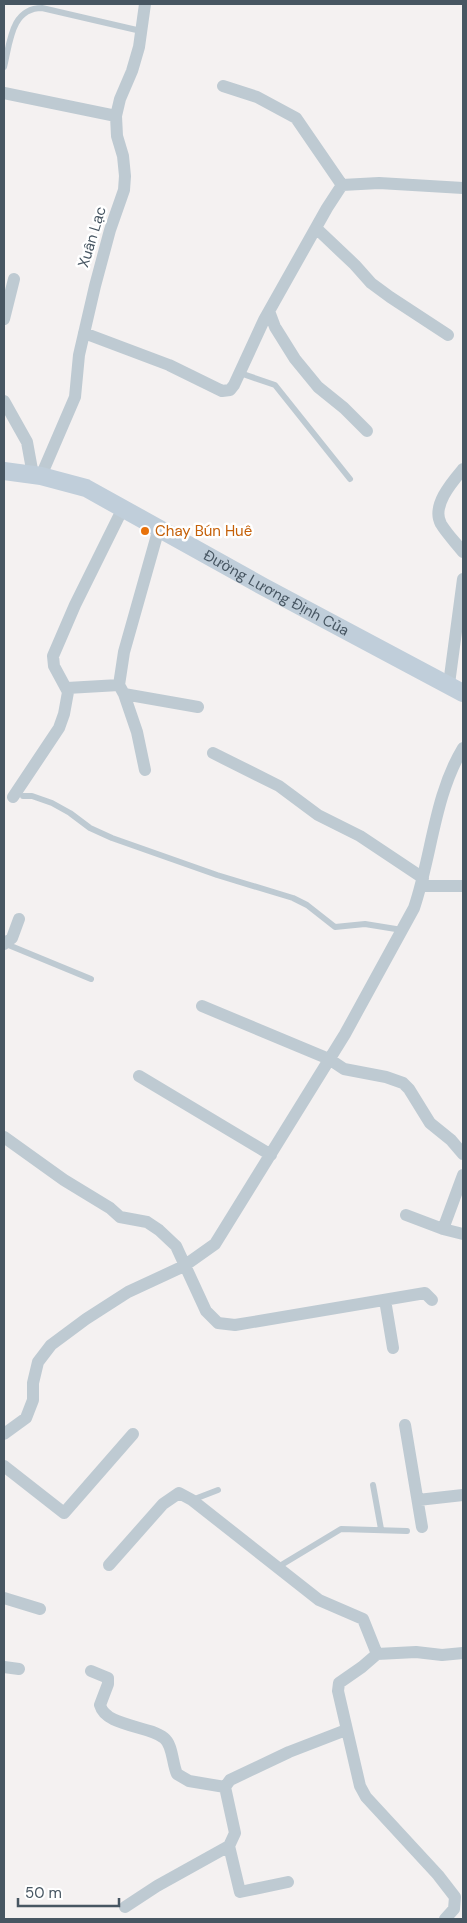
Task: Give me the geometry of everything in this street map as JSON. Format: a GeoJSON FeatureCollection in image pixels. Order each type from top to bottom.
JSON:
{"type":"FeatureCollection","features":[{"type":"Feature","properties":{"kind":"street","name":"Xuân Lạc"},"geometry":{"type":"LineString","coordinates":[[37,476],[75,397],[79,355],[84,332],[103,254],[124,190],[123,156],[116,116],[120,99],[134,65],[145,4]]}},
{"type":"Feature","properties":{"kind":"street"},"geometry":{"type":"LineString","coordinates":[[224,86],[257,97],[296,118],[342,185]]}},
{"type":"Feature","properties":{"kind":"street"},"geometry":{"type":"LineString","coordinates":[[4,93],[116,116]]}},
{"type":"Feature","properties":{"kind":"street"},"geometry":{"type":"LineString","coordinates":[[342,185],[378,183],[463,188]]}},
{"type":"Feature","properties":{"kind":"street"},"geometry":{"type":"LineString","coordinates":[[84,332],[170,365],[222,391],[230,390],[269,311],[342,185]]}},
{"type":"Feature","properties":{"kind":"street"},"geometry":{"type":"LineString","coordinates":[[316,228],[371,283],[390,298],[448,335]]}},
{"type":"Feature","properties":{"kind":"street"},"geometry":{"type":"LineString","coordinates":[[4,319],[14,279]]}},
{"type":"Feature","properties":{"kind":"street"},"geometry":{"type":"LineString","coordinates":[[269,311],[275,327],[295,359],[318,387],[344,408],[367,431]]}},
{"type":"Feature","properties":{"kind":"street"},"geometry":{"type":"LineString","coordinates":[[4,401],[27,442],[37,476]]}},
{"type":"Feature","properties":{"kind":"street"},"geometry":{"type":"LineString","coordinates":[[463,469],[444,494],[439,507],[439,516],[440,523],[463,552]]}},
{"type":"Feature","properties":{"kind":"street","name":"Đường Lương Định Của"},"geometry":{"type":"LineString","coordinates":[[4,471],[37,476],[86,488],[264,587],[456,688]]}},
{"type":"Feature","properties":{"kind":"street"},"geometry":{"type":"LineString","coordinates":[[13,799],[58,728],[66,706],[67,688],[57,672],[52,656],[123,508]]}},
{"type":"Feature","properties":{"kind":"street"},"geometry":{"type":"LineString","coordinates":[[145,770],[137,732],[121,689],[124,652],[158,528]]}},
{"type":"Feature","properties":{"kind":"street"},"geometry":{"type":"LineString","coordinates":[[456,688],[463,579]]}},
{"type":"Feature","properties":{"kind":"street"},"geometry":{"type":"LineString","coordinates":[[67,688],[121,689],[198,707]]}},
{"type":"Feature","properties":{"kind":"street"},"geometry":{"type":"LineString","coordinates":[[4,1434],[26,1418],[33,1400],[33,1383],[38,1362],[51,1345],[86,1319],[128,1292],[184,1266],[215,1244],[345,1034],[414,908],[444,791],[455,762],[463,748]]}},
{"type":"Feature","properties":{"kind":"street"},"geometry":{"type":"LineString","coordinates":[[213,753],[280,786],[318,815],[360,836],[422,882],[463,886]]}},
{"type":"Feature","properties":{"kind":"street"},"geometry":{"type":"LineString","coordinates":[[5,944],[12,938],[19,919]]}},
{"type":"Feature","properties":{"kind":"street"},"geometry":{"type":"LineString","coordinates":[[202,1006],[329,1059],[344,1069],[386,1077],[403,1083],[409,1089],[430,1123],[451,1140],[463,1154]]}},
{"type":"Feature","properties":{"kind":"street"},"geometry":{"type":"LineString","coordinates":[[138,1076],[271,1155]]}},
{"type":"Feature","properties":{"kind":"street"},"geometry":{"type":"LineString","coordinates":[[4,1137],[64,1180],[110,1208],[120,1217],[147,1222],[159,1230],[176,1246],[206,1311],[218,1322],[235,1325],[425,1293],[432,1300]]}},
{"type":"Feature","properties":{"kind":"street"},"geometry":{"type":"LineString","coordinates":[[443,1228],[463,1175]]}},
{"type":"Feature","properties":{"kind":"street"},"geometry":{"type":"LineString","coordinates":[[406,1215],[463,1234]]}},
{"type":"Feature","properties":{"kind":"street"},"geometry":{"type":"LineString","coordinates":[[385,1300],[393,1348]]}},
{"type":"Feature","properties":{"kind":"street"},"geometry":{"type":"LineString","coordinates":[[405,1426],[422,1527]]}},
{"type":"Feature","properties":{"kind":"street"},"geometry":{"type":"LineString","coordinates":[[4,1466],[64,1513],[133,1434]]}},
{"type":"Feature","properties":{"kind":"street"},"geometry":{"type":"LineString","coordinates":[[109,1565],[163,1504],[179,1493],[192,1500],[319,1600],[363,1619],[377,1654]]}},
{"type":"Feature","properties":{"kind":"street"},"geometry":{"type":"LineString","coordinates":[[418,1500],[463,1495]]}},
{"type":"Feature","properties":{"kind":"street"},"geometry":{"type":"LineString","coordinates":[[4,1598],[40,1609]]}},
{"type":"Feature","properties":{"kind":"street"},"geometry":{"type":"LineString","coordinates":[[445,1919],[454,1910],[455,1897],[438,1875],[366,1797],[360,1786],[338,1691],[339,1683],[377,1654],[416,1652],[442,1655],[463,1653]]}},
{"type":"Feature","properties":{"kind":"street"},"geometry":{"type":"LineString","coordinates":[[4,1667],[19,1669]]}},
{"type":"Feature","properties":{"kind":"street"},"geometry":{"type":"LineString","coordinates":[[91,1672],[108,1678],[108,1684],[100,1705],[104,1714],[165,1738],[168,1742],[176,1770],[182,1778],[189,1781],[225,1787]]}},
{"type":"Feature","properties":{"kind":"street"},"geometry":{"type":"LineString","coordinates":[[125,1907],[157,1886],[228,1846],[235,1833],[225,1787],[230,1780],[289,1752],[346,1730]]}},
{"type":"Feature","properties":{"kind":"street"},"geometry":{"type":"LineString","coordinates":[[228,1846],[240,1892],[288,1882]]}},
{"type":"Feature","properties":{"kind":"lane"},"geometry":{"type":"LineString","coordinates":[[4,67],[16,22],[22,13],[28,9],[42,8],[141,31]]}},
{"type":"Feature","properties":{"kind":"lane"},"geometry":{"type":"LineString","coordinates":[[240,373],[275,385],[350,479]]}},
{"type":"Feature","properties":{"kind":"lane"},"geometry":{"type":"LineString","coordinates":[[13,799],[32,796],[52,803],[70,813],[90,828],[112,838],[217,875],[293,898],[307,905],[336,927],[365,924],[402,930]]}},
{"type":"Feature","properties":{"kind":"lane"},"geometry":{"type":"LineString","coordinates":[[5,944],[91,979]]}},
{"type":"Feature","properties":{"kind":"lane"},"geometry":{"type":"LineString","coordinates":[[373,1485],[381,1529]]}},
{"type":"Feature","properties":{"kind":"lane"},"geometry":{"type":"LineString","coordinates":[[192,1500],[218,1490]]}},
{"type":"Feature","properties":{"kind":"lane"},"geometry":{"type":"LineString","coordinates":[[278,1567],[341,1528],[408,1531]]}},
{"type":"Feature","properties":{"kind":"place","name":"Chay Bún Huê"},"geometry":{"type":"Point","coordinates":[145,531]}}]}
